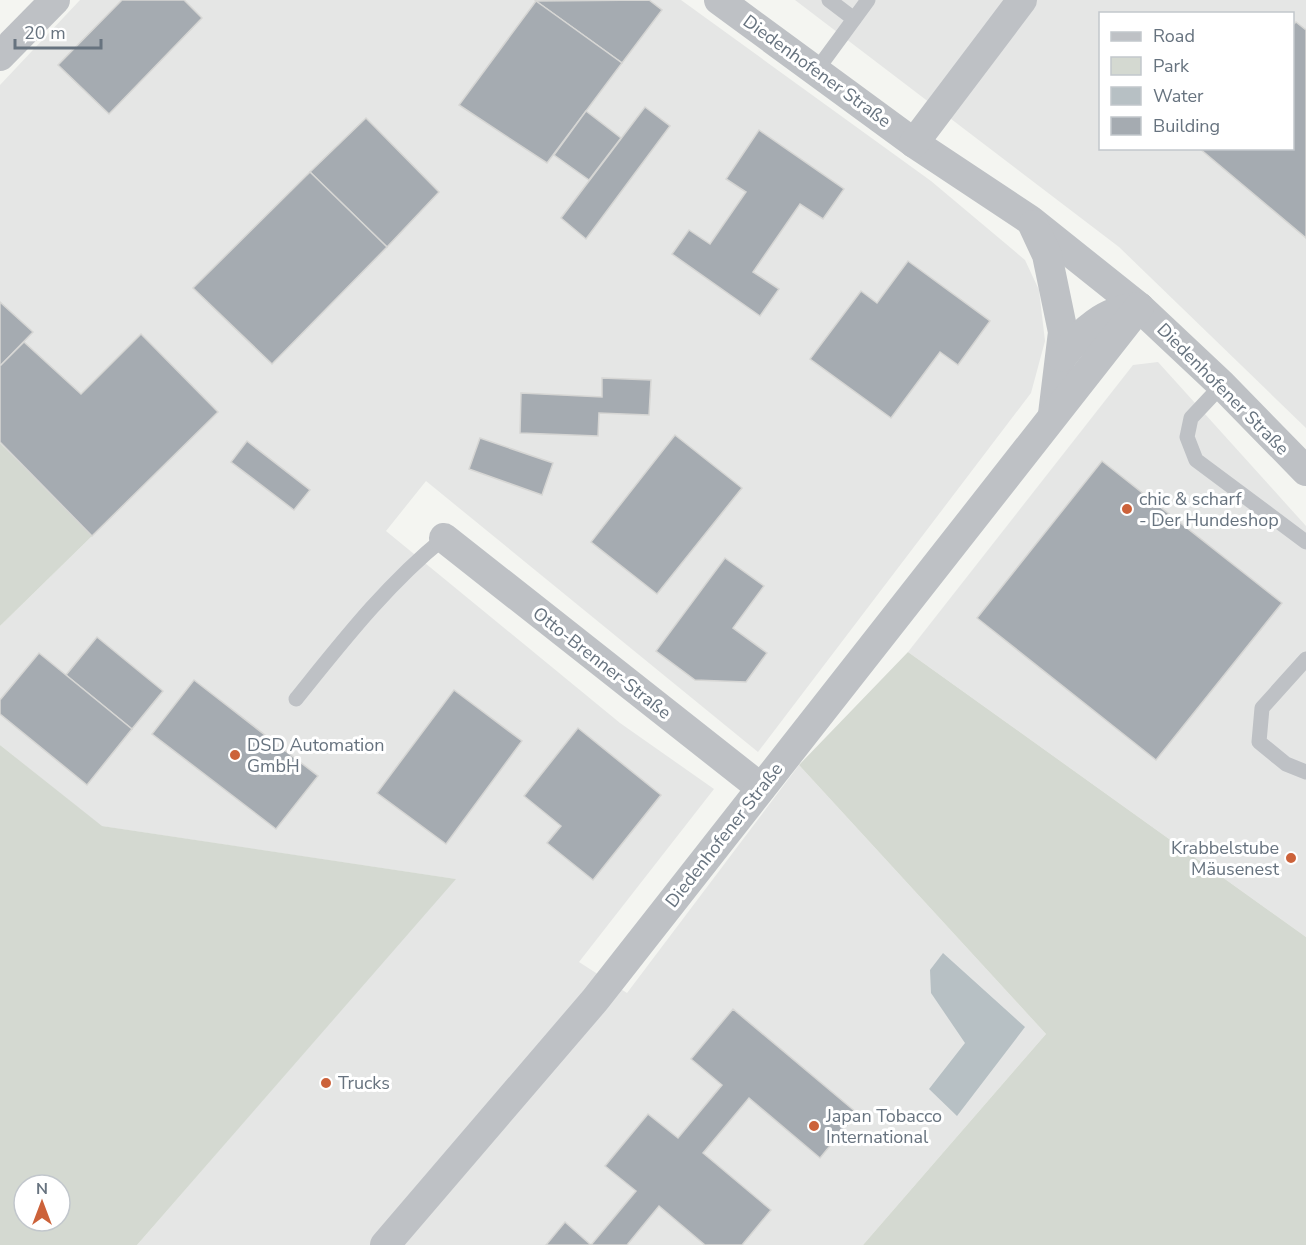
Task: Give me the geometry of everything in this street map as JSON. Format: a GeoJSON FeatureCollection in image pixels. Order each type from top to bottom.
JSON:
{"type":"FeatureCollection","features":[{"type":"Feature","properties":{"kind":"street"},"geometry":{"type":"LineString","coordinates":[[0,56],[55,0]]}},
{"type":"Feature","properties":{"kind":"street","name":"Diedenhofener Straße"},"geometry":{"type":"LineString","coordinates":[[719,0],[914,143],[1030,220],[1139,307],[1222,385],[1306,471]]}},
{"type":"Feature","properties":{"kind":"street"},"geometry":{"type":"LineString","coordinates":[[914,143],[1022,0]]}},
{"type":"Feature","properties":{"kind":"street","name":"Diedenhofener Straße"},"geometry":{"type":"LineString","coordinates":[[1030,220],[1047,255],[1064,332],[1052,416]]}},
{"type":"Feature","properties":{"kind":"street"},"geometry":{"type":"LineString","coordinates":[[1062,357],[1076,340],[1099,320],[1123,308],[1139,307]]}},
{"type":"Feature","properties":{"kind":"street","name":"Diedenhofener Straße"},"geometry":{"type":"LineString","coordinates":[[385,1245],[595,1000],[1139,307]]}},
{"type":"Feature","properties":{"kind":"street","name":"Otto-Brenner-Straße"},"geometry":{"type":"LineString","coordinates":[[444,538],[760,788]]}},
{"type":"Feature","properties":{"kind":"lane"},"geometry":{"type":"LineString","coordinates":[[829,0],[854,19]]}},
{"type":"Feature","properties":{"kind":"lane"},"geometry":{"type":"LineString","coordinates":[[816,71],[868,0]]}},
{"type":"Feature","properties":{"kind":"lane"},"geometry":{"type":"LineString","coordinates":[[1222,385],[1191,418],[1187,437],[1196,460],[1306,542]]}},
{"type":"Feature","properties":{"kind":"lane"},"geometry":{"type":"LineString","coordinates":[[296,699],[382,595],[411,564],[444,538]]}},
{"type":"Feature","properties":{"kind":"lane"},"geometry":{"type":"LineString","coordinates":[[1306,659],[1262,708],[1259,742],[1286,764],[1306,772]]}},
{"type":"Feature","properties":{"kind":"shaded area"},"geometry":{"type":"Polygon","coordinates":[[[80,0],[681,0],[931,181],[1025,260],[1039,290],[1045,341],[1031,393],[758,752],[426,481],[386,531],[620,723],[714,789],[579,962],[627,993],[799,765],[1046,1034],[863,1245],[137,1245],[455,879],[101,826],[0,745],[0,626],[92,536],[0,442],[0,85],[80,0]]]}},
{"type":"Feature","properties":{"kind":"shaded area"},"geometry":{"type":"Polygon","coordinates":[[[795,0],[1306,0],[1306,428],[1119,247],[795,0]]]}},
{"type":"Feature","properties":{"kind":"shaded area"},"geometry":{"type":"Polygon","coordinates":[[[1158,362],[1306,526],[1306,937],[908,652],[1133,365],[1158,362]]]}},
{"type":"Feature","properties":{"kind":"green space"},"geometry":{"type":"Polygon","coordinates":[[[0,443],[92,536],[0,626],[0,443]]]}},
{"type":"Feature","properties":{"kind":"green space"},"geometry":{"type":"Polygon","coordinates":[[[908,652],[1306,937],[1306,1245],[863,1245],[1046,1034],[799,765],[908,652]]]}},
{"type":"Feature","properties":{"kind":"green space"},"geometry":{"type":"Polygon","coordinates":[[[0,745],[102,826],[456,879],[137,1245],[0,1245],[0,745]]]}},
{"type":"Feature","properties":{"kind":"water"},"geometry":{"type":"Polygon","coordinates":[[[943,953],[1025,1027],[957,1116],[929,1089],[965,1043],[931,993],[930,970],[943,953]]]}},
{"type":"Feature","properties":{"kind":"building"},"geometry":{"type":"Polygon","coordinates":[[[122,0],[184,0],[202,18],[109,114],[58,65],[122,0]]]}},
{"type":"Feature","properties":{"kind":"building"},"geometry":{"type":"Polygon","coordinates":[[[649,0],[662,10],[622,63],[536,1],[649,0]]]}},
{"type":"Feature","properties":{"kind":"building"},"geometry":{"type":"Polygon","coordinates":[[[536,1],[622,63],[547,163],[459,105],[536,1]]]}},
{"type":"Feature","properties":{"kind":"building"},"geometry":{"type":"Polygon","coordinates":[[[1296,22],[1306,30],[1306,238],[1201,150],[1294,150],[1294,24],[1296,22]]]}},
{"type":"Feature","properties":{"kind":"building"},"geometry":{"type":"Polygon","coordinates":[[[645,107],[670,126],[586,239],[561,218],[645,107]]]}},
{"type":"Feature","properties":{"kind":"building"},"geometry":{"type":"Polygon","coordinates":[[[586,111],[621,138],[589,180],[554,155],[586,111]]]}},
{"type":"Feature","properties":{"kind":"building"},"geometry":{"type":"Polygon","coordinates":[[[366,118],[439,192],[387,247],[310,172],[366,118]]]}},
{"type":"Feature","properties":{"kind":"building"},"geometry":{"type":"Polygon","coordinates":[[[759,130],[844,189],[823,219],[800,204],[753,272],[779,289],[760,316],[672,254],[689,230],[710,244],[746,192],[726,179],[759,130]]]}},
{"type":"Feature","properties":{"kind":"building"},"geometry":{"type":"Polygon","coordinates":[[[310,172],[387,247],[272,364],[193,288],[310,172]]]}},
{"type":"Feature","properties":{"kind":"building"},"geometry":{"type":"Polygon","coordinates":[[[908,261],[990,321],[958,365],[940,352],[891,418],[810,359],[861,291],[877,303],[908,261]]]}},
{"type":"Feature","properties":{"kind":"building"},"geometry":{"type":"Polygon","coordinates":[[[0,302],[33,332],[0,366],[0,302]]]}},
{"type":"Feature","properties":{"kind":"building"},"geometry":{"type":"Polygon","coordinates":[[[141,334],[218,412],[92,536],[0,442],[0,366],[24,342],[81,394],[141,334]]]}},
{"type":"Feature","properties":{"kind":"building"},"geometry":{"type":"Polygon","coordinates":[[[602,378],[651,380],[649,415],[599,413],[598,436],[520,433],[521,393],[602,397],[602,378]]]}},
{"type":"Feature","properties":{"kind":"building"},"geometry":{"type":"Polygon","coordinates":[[[675,435],[742,488],[657,594],[591,542],[675,435]]]}},
{"type":"Feature","properties":{"kind":"building"},"geometry":{"type":"Polygon","coordinates":[[[480,438],[553,463],[542,495],[469,469],[480,438]]]}},
{"type":"Feature","properties":{"kind":"building"},"geometry":{"type":"Polygon","coordinates":[[[247,441],[310,490],[294,510],[231,462],[247,441]]]}},
{"type":"Feature","properties":{"kind":"building"},"geometry":{"type":"Polygon","coordinates":[[[1102,461],[1282,603],[1156,760],[977,618],[1102,461]]]}},
{"type":"Feature","properties":{"kind":"building"},"geometry":{"type":"Polygon","coordinates":[[[725,558],[764,586],[733,628],[767,653],[746,682],[695,680],[656,651],[725,558]]]}},
{"type":"Feature","properties":{"kind":"building"},"geometry":{"type":"Polygon","coordinates":[[[97,637],[163,691],[132,729],[66,675],[97,637]]]}},
{"type":"Feature","properties":{"kind":"building"},"geometry":{"type":"Polygon","coordinates":[[[39,653],[132,729],[87,785],[0,714],[0,700],[39,653]]]}},
{"type":"Feature","properties":{"kind":"building","name":"DSD Automation GmbH"},"geometry":{"type":"Polygon","coordinates":[[[194,680],[318,776],[276,829],[152,734],[194,680]]]}},
{"type":"Feature","properties":{"kind":"building"},"geometry":{"type":"Polygon","coordinates":[[[454,690],[522,741],[446,844],[377,793],[454,690]]]}},
{"type":"Feature","properties":{"kind":"building"},"geometry":{"type":"Polygon","coordinates":[[[578,728],[661,795],[593,880],[547,843],[561,826],[524,796],[578,728]]]}},
{"type":"Feature","properties":{"kind":"building","name":"Japan Tobacco International"},"geometry":{"type":"Polygon","coordinates":[[[733,1009],[857,1113],[820,1158],[749,1098],[703,1153],[771,1210],[742,1245],[705,1245],[659,1206],[627,1245],[591,1245],[636,1191],[605,1166],[648,1114],[678,1138],[722,1085],[691,1059],[733,1009]]]}},
{"type":"Feature","properties":{"kind":"building"},"geometry":{"type":"Polygon","coordinates":[[[565,1222],[591,1245],[546,1245],[565,1222]]]}},
{"type":"Feature","properties":{"kind":"place","name":"chic & scharf - Der Hundeshop"},"geometry":{"type":"Point","coordinates":[1127,509]}},
{"type":"Feature","properties":{"kind":"place","name":"DSD Automation GmbH"},"geometry":{"type":"Point","coordinates":[235,755]}},
{"type":"Feature","properties":{"kind":"place","name":"Krabbelstube Mäusenest"},"geometry":{"type":"Point","coordinates":[1291,858]}},
{"type":"Feature","properties":{"kind":"place","name":"Trucks"},"geometry":{"type":"Point","coordinates":[326,1083]}},
{"type":"Feature","properties":{"kind":"place","name":"Japan Tobacco International"},"geometry":{"type":"Point","coordinates":[814,1126]}}]}
